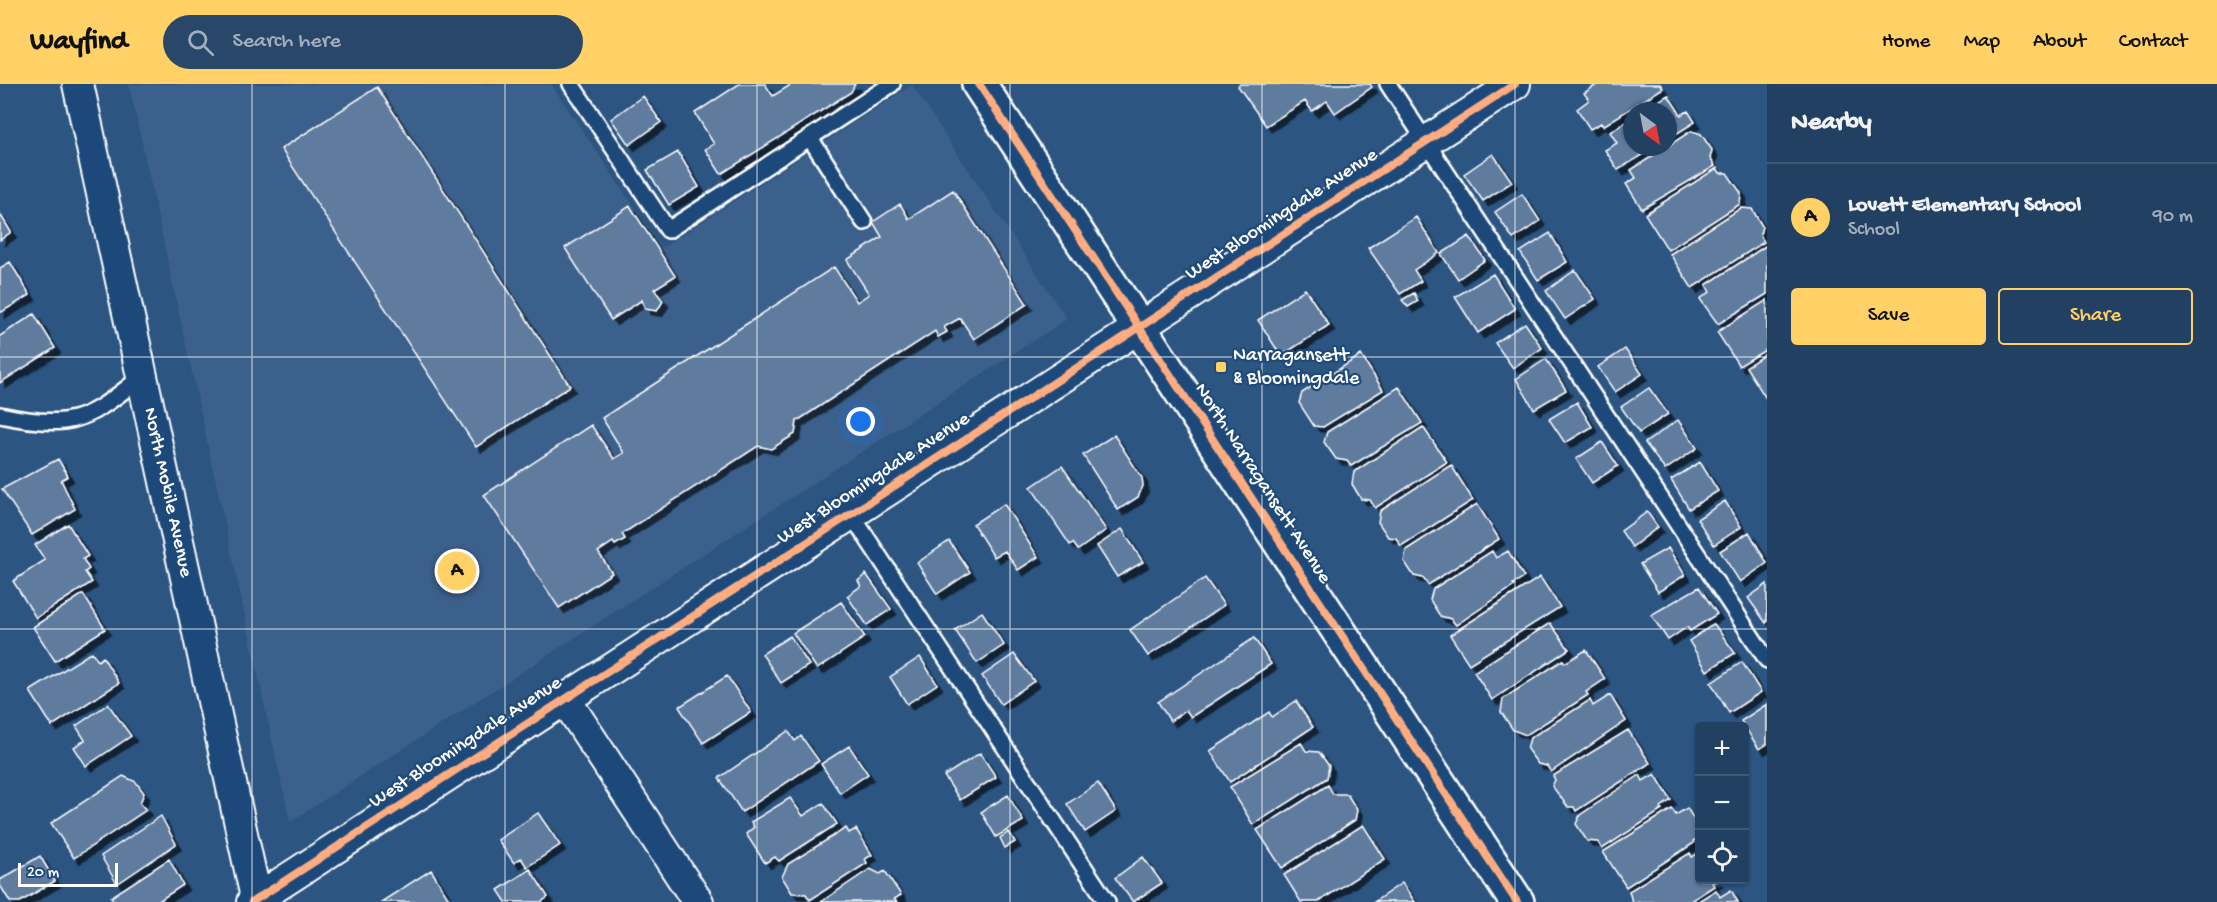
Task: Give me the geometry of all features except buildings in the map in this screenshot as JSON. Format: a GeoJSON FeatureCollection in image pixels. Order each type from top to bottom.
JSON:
{"type":"FeatureCollection","features":[{"type":"Feature","properties":{"kind":"street","name":"North Mobile Avenue"},"geometry":{"type":"LineString","coordinates":[[78,84],[255,901]]}},
{"type":"Feature","properties":{"kind":"street","name":"North Narragansett Avenue"},"geometry":{"type":"LineString","coordinates":[[979,84],[1517,902]]}},
{"type":"Feature","properties":{"kind":"street","name":"West Bloomingdale Avenue"},"geometry":{"type":"LineString","coordinates":[[255,901],[1515,84]]}},
{"type":"Feature","properties":{"kind":"street"},"geometry":{"type":"LineString","coordinates":[[565,699],[698,902]]}},
{"type":"Feature","properties":{"kind":"lane"},"geometry":{"type":"LineString","coordinates":[[571,84],[668,230],[892,84]]}},
{"type":"Feature","properties":{"kind":"lane"},"geometry":{"type":"LineString","coordinates":[[1388,84],[1767,660]]}},
{"type":"Feature","properties":{"kind":"lane"},"geometry":{"type":"LineString","coordinates":[[810,138],[864,222]]}},
{"type":"Feature","properties":{"kind":"lane"},"geometry":{"type":"LineString","coordinates":[[0,415],[27,421],[75,419],[104,404],[142,377]]}},
{"type":"Feature","properties":{"kind":"lane"},"geometry":{"type":"LineString","coordinates":[[851,514],[1107,902]]}},
{"type":"Feature","properties":{"kind":"shaded area"},"geometry":{"type":"Polygon","coordinates":[[[129,84],[551,84],[662,248],[912,85],[1067,319],[290,822],[129,84]]]}},
{"type":"Feature","properties":{"kind":"cycle path"},"geometry":{"type":"LineString","coordinates":[[979,84],[1517,902]]}},
{"type":"Feature","properties":{"kind":"cycle path"},"geometry":{"type":"LineString","coordinates":[[252,902],[1515,84]]}},
{"type":"Feature","properties":{"kind":"place","name":"Narragansett & Bloomingdale"},"geometry":{"type":"Point","coordinates":[1221,367]}},
{"type":"Feature","properties":{"kind":"place","name":"Lovett Elementary School"},"geometry":{"type":"Point","coordinates":[457,571]}}]}
